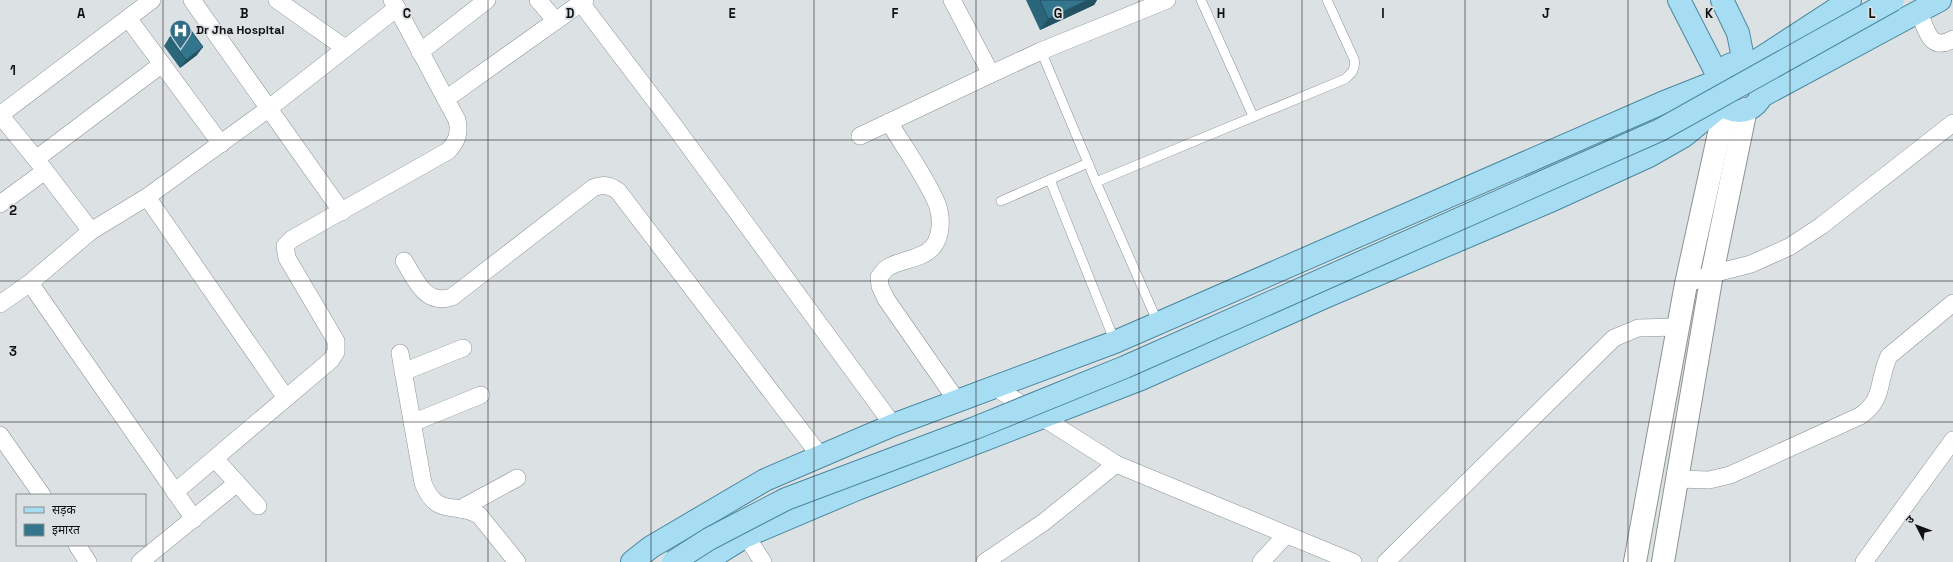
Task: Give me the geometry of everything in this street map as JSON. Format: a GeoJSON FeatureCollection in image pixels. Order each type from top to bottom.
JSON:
{"type":"FeatureCollection","features":[{"type":"Feature","properties":{"kind":"main road"},"geometry":{"type":"LineString","coordinates":[[1679,0],[1716,79],[1716,94],[1738,104]]}},
{"type":"Feature","properties":{"kind":"main road"},"geometry":{"type":"LineString","coordinates":[[1635,562],[1686,284],[1738,104],[1762,92],[1762,79],[1759,74],[1747,64],[1738,32],[1722,0]]}},
{"type":"Feature","properties":{"kind":"main road"},"geometry":{"type":"LineString","coordinates":[[673,562],[709,539],[786,499],[975,428],[1125,366],[1660,130],[1893,0]]}},
{"type":"Feature","properties":{"kind":"main road"},"geometry":{"type":"LineString","coordinates":[[704,562],[746,536],[857,489],[1141,379],[1548,202],[1649,156],[1738,104],[1940,0]]}},
{"type":"Feature","properties":{"kind":"main road"},"geometry":{"type":"LineString","coordinates":[[632,562],[651,547],[765,480],[893,425],[996,388],[1115,342],[1716,79],[1721,71],[1732,64],[1747,64],[1847,1]]}},
{"type":"Feature","properties":{"kind":"main road"},"geometry":{"type":"LineString","coordinates":[[1663,562],[1712,274],[1738,104]]}},
{"type":"Feature","properties":{"kind":"main road"},"geometry":{"type":"LineString","coordinates":[[1256,280],[1276,319]]}},
{"type":"Feature","properties":{"kind":"street"},"geometry":{"type":"LineString","coordinates":[[91,231],[0,115],[152,0]]}},
{"type":"Feature","properties":{"kind":"street"},"geometry":{"type":"LineString","coordinates":[[192,0],[342,212]]}},
{"type":"Feature","properties":{"kind":"street"},"geometry":{"type":"LineString","coordinates":[[277,0],[345,48]]}},
{"type":"Feature","properties":{"kind":"street"},"geometry":{"type":"LineString","coordinates":[[538,0],[556,21]]}},
{"type":"Feature","properties":{"kind":"street"},"geometry":{"type":"LineString","coordinates":[[952,0],[991,74]]}},
{"type":"Feature","properties":{"kind":"street"},"geometry":{"type":"LineString","coordinates":[[860,136],[1041,51],[1167,0]]}},
{"type":"Feature","properties":{"kind":"street"},"geometry":{"type":"LineString","coordinates":[[446,99],[583,2],[677,128],[893,425]]}},
{"type":"Feature","properties":{"kind":"street"},"geometry":{"type":"LineString","coordinates":[[420,52],[478,3]]}},
{"type":"Feature","properties":{"kind":"street"},"geometry":{"type":"LineString","coordinates":[[0,304],[30,283],[91,231],[147,197],[268,109],[345,48],[394,4],[457,120],[460,132],[456,142],[448,151],[292,239],[285,246],[287,258],[336,340],[336,352],[331,360],[175,492]]}},
{"type":"Feature","properties":{"kind":"street"},"geometry":{"type":"LineString","coordinates":[[1919,12],[1931,39],[1938,44],[1944,44],[1953,39]]}},
{"type":"Feature","properties":{"kind":"street"},"geometry":{"type":"LineString","coordinates":[[128,18],[220,144]]}},
{"type":"Feature","properties":{"kind":"street"},"geometry":{"type":"LineString","coordinates":[[0,204],[40,165],[162,64]]}},
{"type":"Feature","properties":{"kind":"street"},"geometry":{"type":"LineString","coordinates":[[889,122],[938,205],[941,223],[938,237],[932,247],[924,254],[887,268],[879,277],[880,286],[886,299],[957,401]]}},
{"type":"Feature","properties":{"kind":"street"},"geometry":{"type":"LineString","coordinates":[[1686,284],[1712,274],[1751,264],[1790,247],[1822,226],[1953,123]]}},
{"type":"Feature","properties":{"kind":"street"},"geometry":{"type":"LineString","coordinates":[[404,261],[422,290],[429,296],[442,300],[452,297],[593,188],[602,184],[610,186],[618,191],[821,457]]}},
{"type":"Feature","properties":{"kind":"street"},"geometry":{"type":"LineString","coordinates":[[147,197],[286,398]]}},
{"type":"Feature","properties":{"kind":"street"},"geometry":{"type":"LineString","coordinates":[[30,283],[194,519]]}},
{"type":"Feature","properties":{"kind":"street"},"geometry":{"type":"LineString","coordinates":[[1677,479],[1709,480],[1730,475],[1860,416],[1871,409],[1876,401],[1884,366],[1889,356],[1953,303]]}},
{"type":"Feature","properties":{"kind":"street"},"geometry":{"type":"LineString","coordinates":[[1386,562],[1614,338],[1638,328],[1678,327]]}},
{"type":"Feature","properties":{"kind":"street"},"geometry":{"type":"LineString","coordinates":[[403,372],[463,348]]}},
{"type":"Feature","properties":{"kind":"street"},"geometry":{"type":"LineString","coordinates":[[400,353],[422,483],[428,495],[444,507],[471,510],[479,515],[517,562]]}},
{"type":"Feature","properties":{"kind":"street"},"geometry":{"type":"LineString","coordinates":[[996,388],[1116,464],[1353,562]]}},
{"type":"Feature","properties":{"kind":"street"},"geometry":{"type":"LineString","coordinates":[[412,423],[481,396]]}},
{"type":"Feature","properties":{"kind":"street"},"geometry":{"type":"LineString","coordinates":[[0,435],[41,494]]}},
{"type":"Feature","properties":{"kind":"street"},"geometry":{"type":"LineString","coordinates":[[1864,562],[1953,440]]}},
{"type":"Feature","properties":{"kind":"street"},"geometry":{"type":"LineString","coordinates":[[215,459],[258,506]]}},
{"type":"Feature","properties":{"kind":"street"},"geometry":{"type":"LineString","coordinates":[[992,560],[1044,522],[1116,464]]}},
{"type":"Feature","properties":{"kind":"street"},"geometry":{"type":"LineString","coordinates":[[460,509],[517,478]]}},
{"type":"Feature","properties":{"kind":"street"},"geometry":{"type":"LineString","coordinates":[[140,562],[237,483]]}},
{"type":"Feature","properties":{"kind":"street"},"geometry":{"type":"LineString","coordinates":[[1261,562],[1286,535]]}},
{"type":"Feature","properties":{"kind":"street"},"geometry":{"type":"LineString","coordinates":[[746,536],[763,562]]}},
{"type":"Feature","properties":{"kind":"street"},"geometry":{"type":"LineString","coordinates":[[77,546],[88,562]]}},
{"type":"Feature","properties":{"kind":"lane"},"geometry":{"type":"LineString","coordinates":[[1200,0],[1253,116]]}},
{"type":"Feature","properties":{"kind":"lane"},"geometry":{"type":"LineString","coordinates":[[1096,182],[1345,79],[1352,74],[1355,67],[1354,59],[1327,0]]}},
{"type":"Feature","properties":{"kind":"lane"},"geometry":{"type":"LineString","coordinates":[[1041,51],[1096,182],[1158,322]]}},
{"type":"Feature","properties":{"kind":"lane"},"geometry":{"type":"LineString","coordinates":[[1001,201],[1088,163]]}},
{"type":"Feature","properties":{"kind":"lane"},"geometry":{"type":"LineString","coordinates":[[1050,180],[1115,342]]}},
{"type":"Feature","properties":{"kind":"building"},"geometry":{"type":"Polygon","coordinates":[[[1040,0],[1088,0],[1048,19],[1040,0]]]}},
{"type":"Feature","properties":{"kind":"building"},"geometry":{"type":"Polygon","coordinates":[[[187,25],[203,47],[186,60],[169,38],[187,25]]]}},
{"type":"Feature","properties":{"kind":"place","name":"Dr Jha Hospital"},"geometry":{"type":"Point","coordinates":[181,50]}}]}
